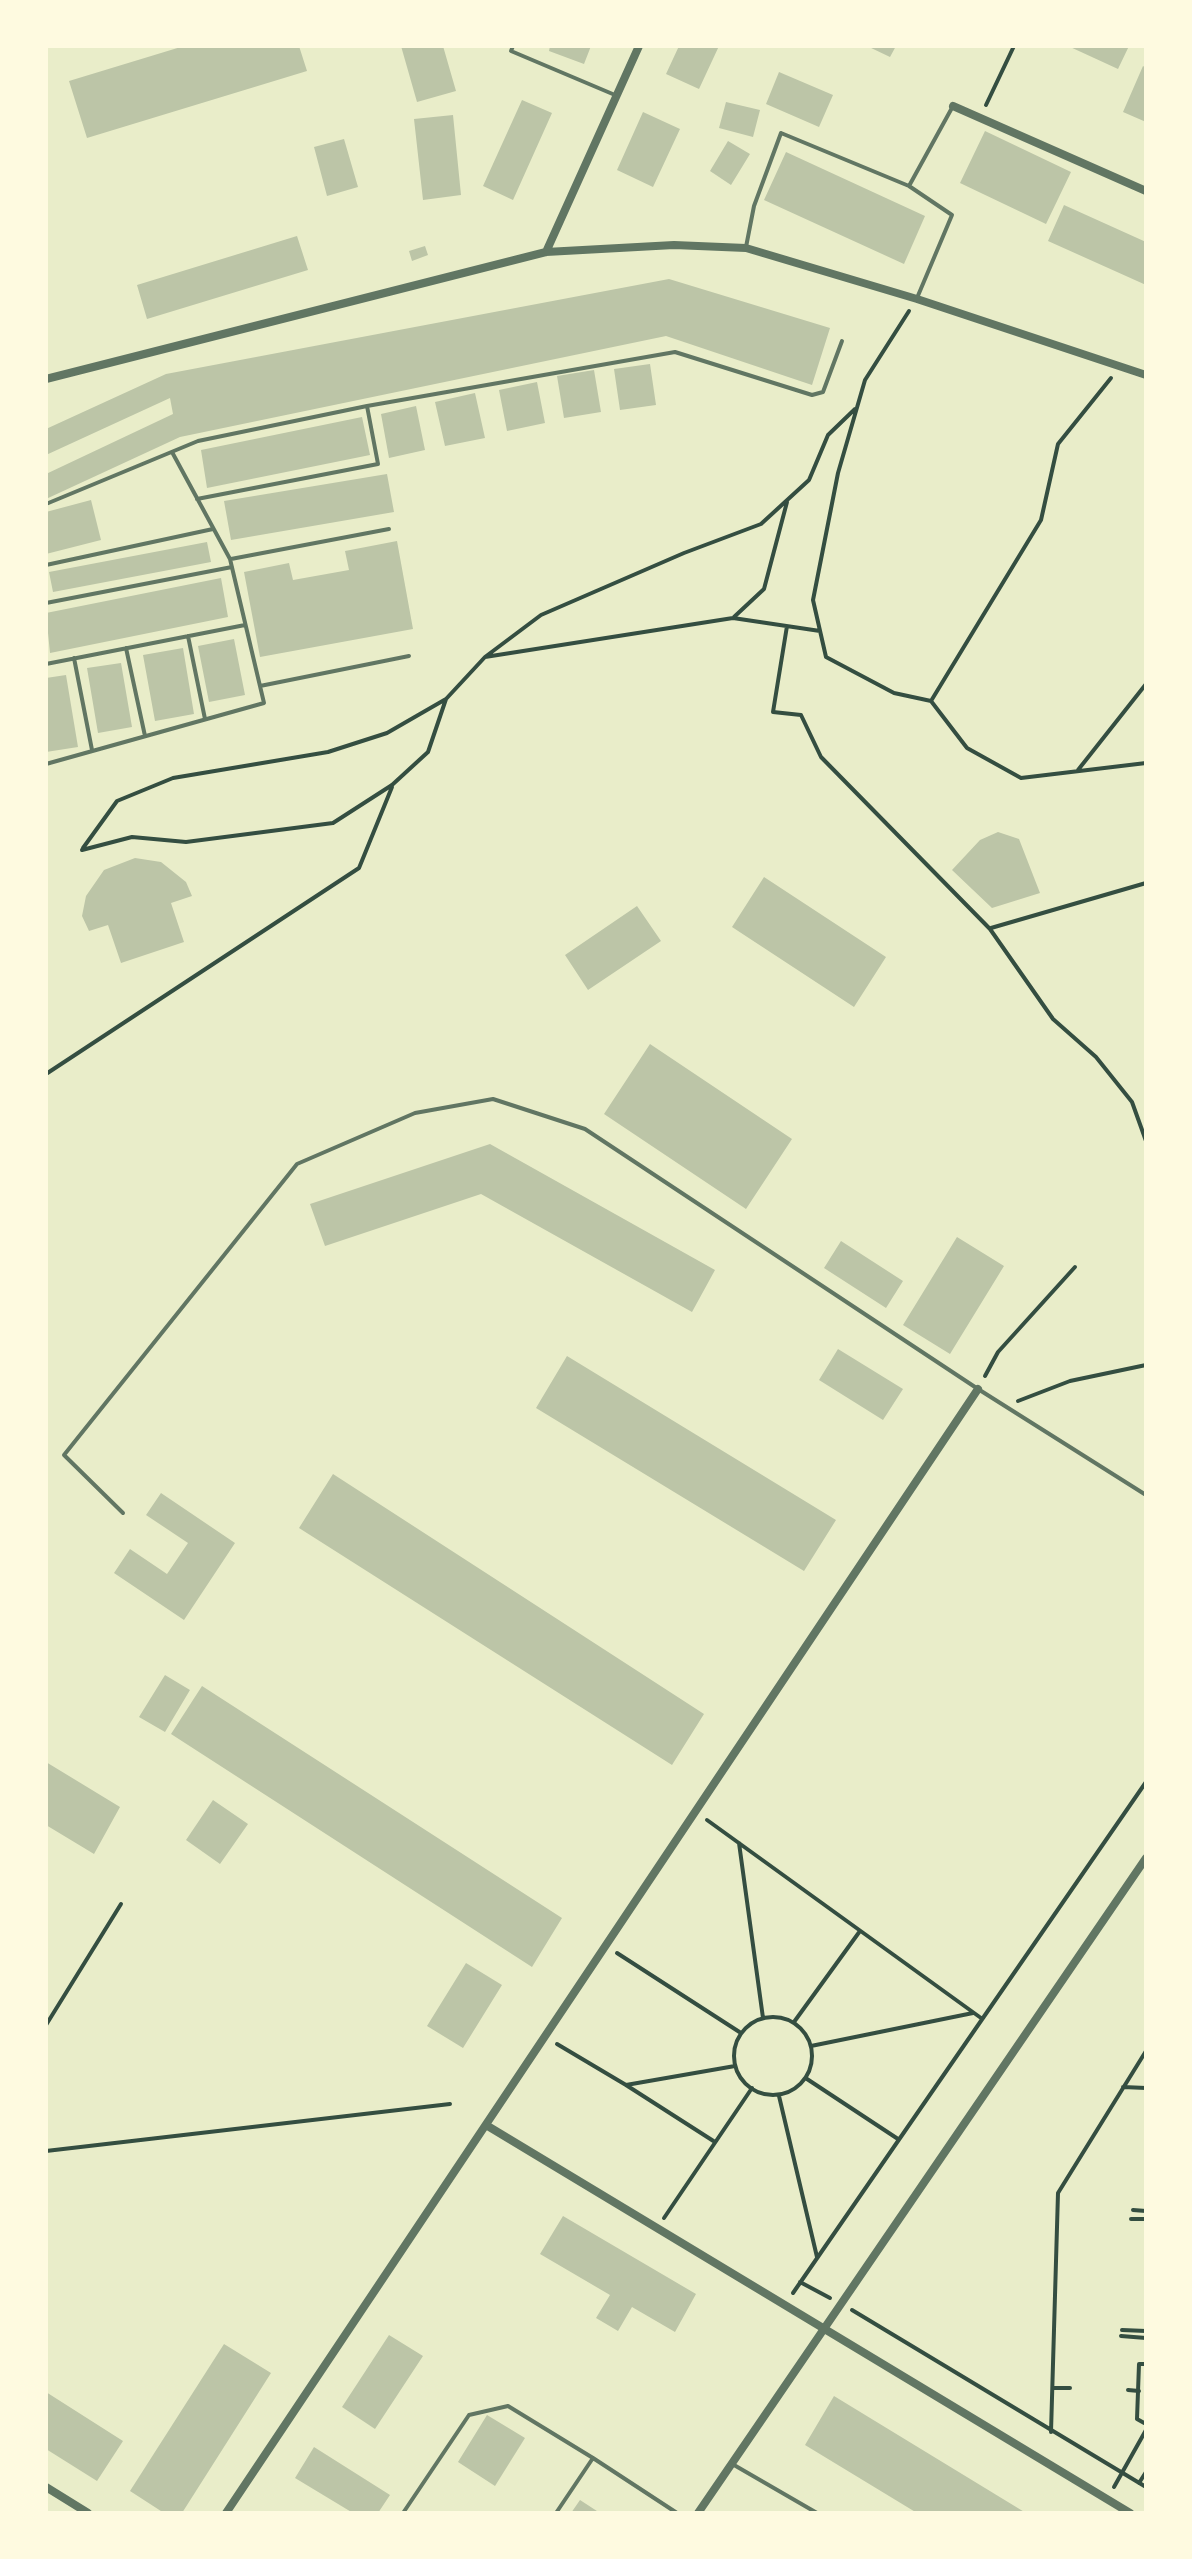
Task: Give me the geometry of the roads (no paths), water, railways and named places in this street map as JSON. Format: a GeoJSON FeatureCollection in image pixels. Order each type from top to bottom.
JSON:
{"type":"FeatureCollection","features":[{"type":"Feature","properties":{"kind":"street"},"geometry":{"type":"LineString","coordinates":[[546,252],[639,46]]}},
{"type":"Feature","properties":{"kind":"street"},"geometry":{"type":"LineString","coordinates":[[953,106],[1146,191]]}},
{"type":"Feature","properties":{"kind":"street"},"geometry":{"type":"LineString","coordinates":[[46,379],[546,252],[674,245],[746,248],[917,299],[1146,375]]}},
{"type":"Feature","properties":{"kind":"street"},"geometry":{"type":"LineString","coordinates":[[226,2513],[978,1389]]}},
{"type":"Feature","properties":{"kind":"street"},"geometry":{"type":"LineString","coordinates":[[698,2513],[1146,1858]]}},
{"type":"Feature","properties":{"kind":"street"},"geometry":{"type":"LineString","coordinates":[[486,2125],[1130,2513]]}},
{"type":"Feature","properties":{"kind":"street"},"geometry":{"type":"LineString","coordinates":[[46,2487],[88,2513]]}},
{"type":"Feature","properties":{"kind":"lane"},"geometry":{"type":"LineString","coordinates":[[513,46],[511,51],[616,96]]}},
{"type":"Feature","properties":{"kind":"lane"},"geometry":{"type":"LineString","coordinates":[[909,186],[953,106]]}},
{"type":"Feature","properties":{"kind":"lane"},"geometry":{"type":"LineString","coordinates":[[746,248],[754,206],[781,133],[909,186],[952,215],[917,299]]}},
{"type":"Feature","properties":{"kind":"lane"},"geometry":{"type":"LineString","coordinates":[[46,504],[198,441],[367,406],[675,352],[812,395],[823,392],[842,341]]}},
{"type":"Feature","properties":{"kind":"lane"},"geometry":{"type":"LineString","coordinates":[[197,499],[378,464],[367,406]]}},
{"type":"Feature","properties":{"kind":"lane"},"geometry":{"type":"LineString","coordinates":[[46,764],[264,703],[230,559],[172,452]]}},
{"type":"Feature","properties":{"kind":"lane"},"geometry":{"type":"LineString","coordinates":[[46,565],[213,529]]}},
{"type":"Feature","properties":{"kind":"lane"},"geometry":{"type":"LineString","coordinates":[[230,559],[389,529]]}},
{"type":"Feature","properties":{"kind":"lane"},"geometry":{"type":"LineString","coordinates":[[46,603],[232,567]]}},
{"type":"Feature","properties":{"kind":"lane"},"geometry":{"type":"LineString","coordinates":[[46,664],[245,625]]}},
{"type":"Feature","properties":{"kind":"lane"},"geometry":{"type":"LineString","coordinates":[[188,636],[205,719]]}},
{"type":"Feature","properties":{"kind":"lane"},"geometry":{"type":"LineString","coordinates":[[126,648],[145,736]]}},
{"type":"Feature","properties":{"kind":"lane"},"geometry":{"type":"LineString","coordinates":[[260,686],[409,656]]}},
{"type":"Feature","properties":{"kind":"lane"},"geometry":{"type":"LineString","coordinates":[[74,658],[92,751]]}},
{"type":"Feature","properties":{"kind":"lane"},"geometry":{"type":"LineString","coordinates":[[123,1513],[64,1455],[297,1164],[415,1113],[493,1099],[585,1129],[978,1389],[1146,1495]]}},
{"type":"Feature","properties":{"kind":"lane"},"geometry":{"type":"LineString","coordinates":[[403,2513],[469,2415],[508,2406],[677,2513]]}},
{"type":"Feature","properties":{"kind":"lane"},"geometry":{"type":"LineString","coordinates":[[556,2513],[593,2458]]}},
{"type":"Feature","properties":{"kind":"lane"},"geometry":{"type":"LineString","coordinates":[[732,2463],[817,2513]]}}]}
